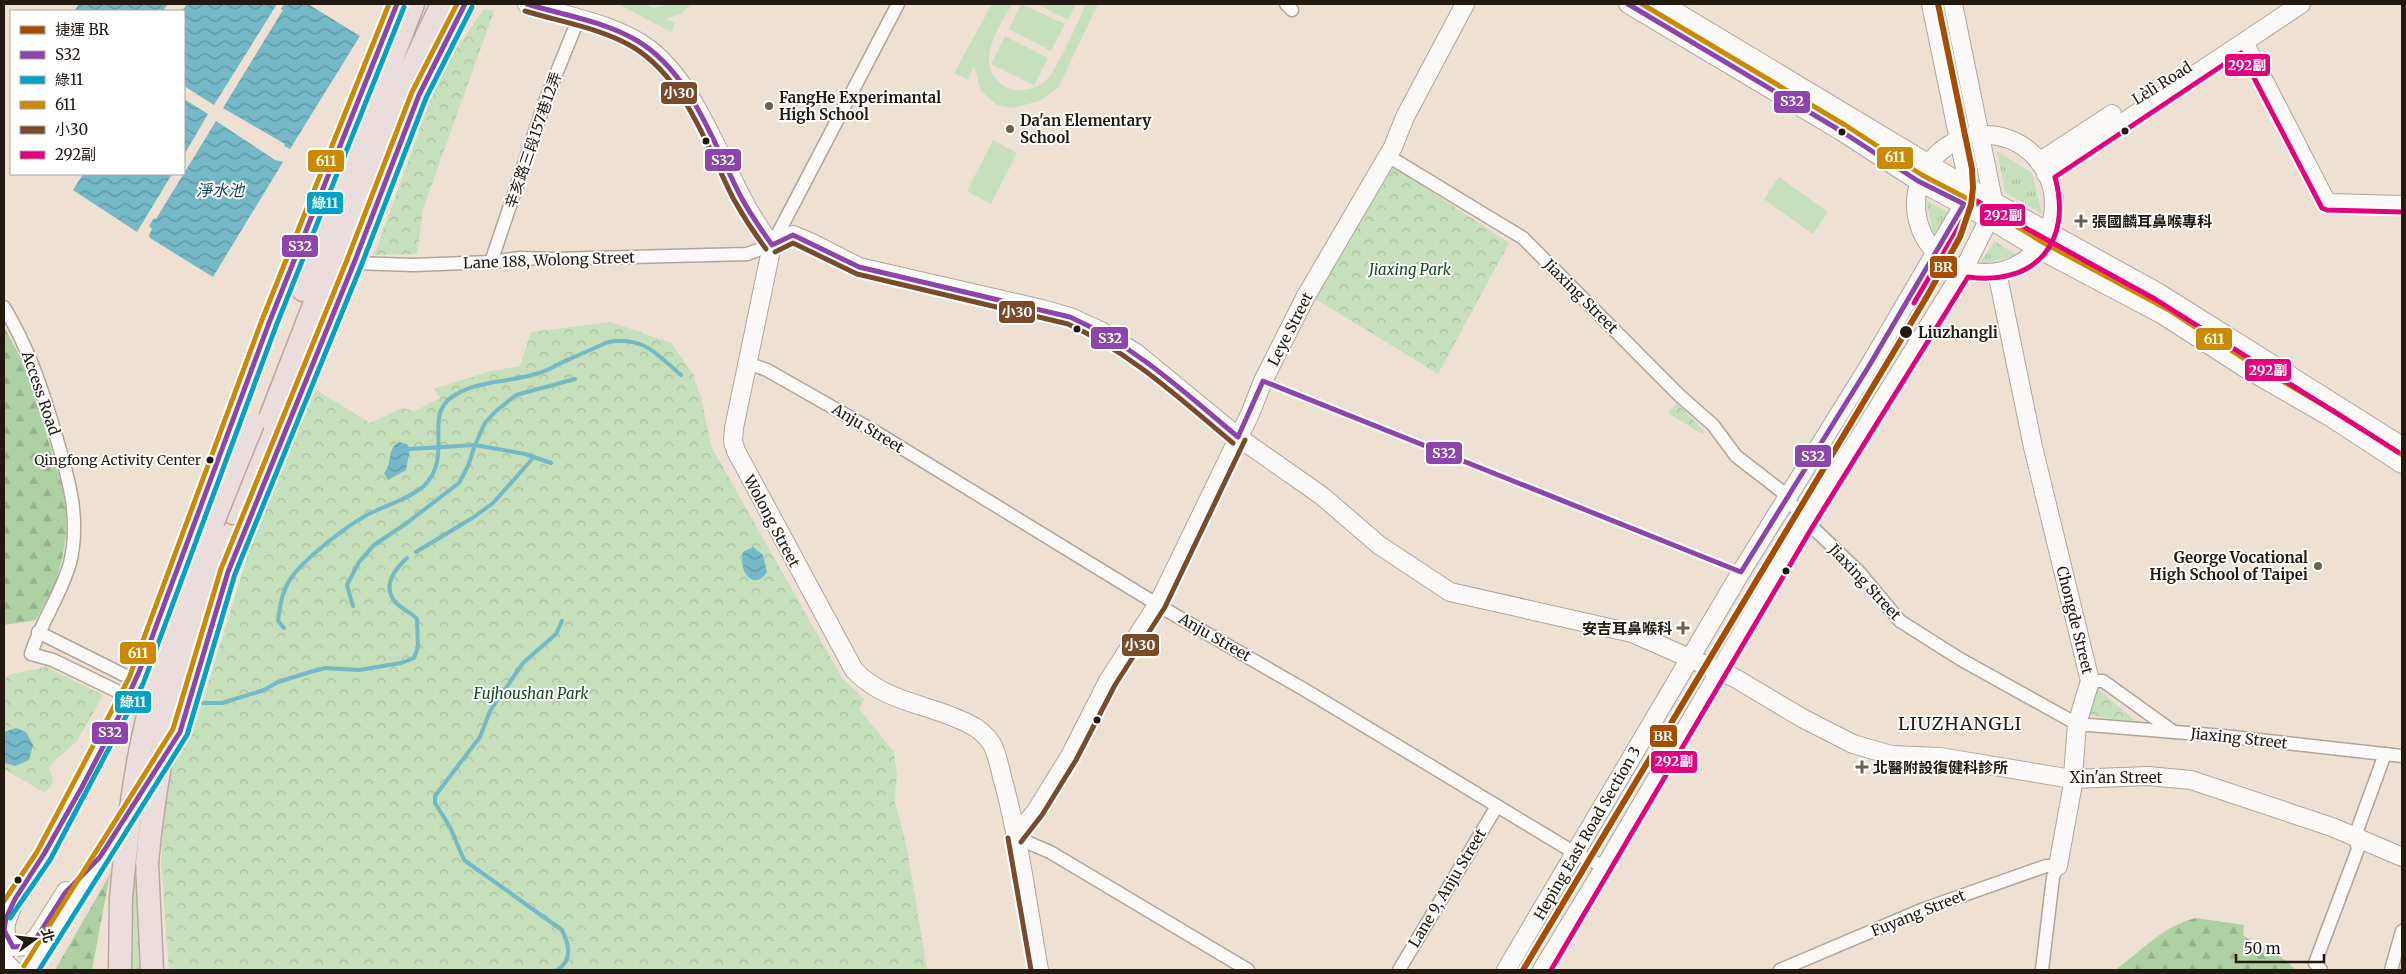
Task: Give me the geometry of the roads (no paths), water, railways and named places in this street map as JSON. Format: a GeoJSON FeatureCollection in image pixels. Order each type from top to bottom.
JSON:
{"type":"FeatureCollection","features":[{"type":"Feature","properties":{"kind":"highway"},"geometry":{"type":"LineString","coordinates":[[152,970],[148,863],[164,740],[186,649],[260,427],[413,4]]}},
{"type":"Feature","properties":{"kind":"highway"},"geometry":{"type":"LineString","coordinates":[[120,970],[121,898],[127,834],[143,743],[163,663],[207,539],[260,427],[327,272],[397,100],[442,4]]}},
{"type":"Feature","properties":{"kind":"main road"},"geometry":{"type":"LineString","coordinates":[[4,914],[42,856],[132,689],[269,323],[397,4]]}},
{"type":"Feature","properties":{"kind":"main road"},"geometry":{"type":"LineString","coordinates":[[30,970],[100,856],[180,732],[228,572],[354,263],[418,95],[465,4]]}},
{"type":"Feature","properties":{"kind":"main road"},"geometry":{"type":"LineString","coordinates":[[527,4],[616,30],[648,48],[669,67],[688,94],[756,224],[772,245]]}},
{"type":"Feature","properties":{"kind":"main road","name":"Leye Street"},"geometry":{"type":"LineString","coordinates":[[1015,837],[1036,811],[1070,756],[1108,681],[1158,604],[1250,414],[1263,380],[1306,296],[1388,156],[1406,117],[1465,4]]}},
{"type":"Feature","properties":{"kind":"main road"},"geometry":{"type":"LineString","coordinates":[[1628,4],[1841,131],[1918,181],[1967,196],[1993,200],[2159,292],[2402,446]]}},
{"type":"Feature","properties":{"kind":"main road"},"geometry":{"type":"LineString","coordinates":[[1663,4],[1927,162],[1967,196],[1989,218],[2040,250],[2163,315],[2244,368],[2330,417],[2402,464]]}},
{"type":"Feature","properties":{"kind":"main road"},"geometry":{"type":"LineString","coordinates":[[1931,4],[1959,140],[1967,196]]}},
{"type":"Feature","properties":{"kind":"main road","name":"Heping East Road Section 3"},"geometry":{"type":"LineString","coordinates":[[1542,970],[1720,672],[1806,522],[1964,269],[1989,218],[1993,200],[1953,4]]}},
{"type":"Feature","properties":{"kind":"main road","name":"Lèlì Road"},"geometry":{"type":"LineString","coordinates":[[2042,168],[2286,4]]}},
{"type":"Feature","properties":{"kind":"main road","name":"Lèlì Road"},"geometry":{"type":"LineString","coordinates":[[2042,168],[2244,42],[2301,4]]}},
{"type":"Feature","properties":{"kind":"main road"},"geometry":{"type":"LineString","coordinates":[[2244,42],[2327,202],[2402,205]]}},
{"type":"Feature","properties":{"kind":"main road"},"geometry":{"type":"LineString","coordinates":[[1980,136],[2002,138],[2031,154],[2042,168],[2054,197],[2050,232],[2040,250],[2020,265],[1997,272],[1986,273],[1964,269],[1944,260],[1936,253],[1922,234],[1914,200],[1918,181],[1927,162],[1947,145],[1959,140],[1980,136]]}},
{"type":"Feature","properties":{"kind":"main road","name":"Heping East Road Section 3"},"geometry":{"type":"LineString","coordinates":[[1506,970],[1690,658],[1869,366],[1936,253],[1967,196]]}},
{"type":"Feature","properties":{"kind":"main road","name":"Xin'an Street"},"geometry":{"type":"LineString","coordinates":[[772,245],[793,235],[859,267],[1070,317],[1101,331],[1136,353],[1238,436],[1322,496],[1379,545],[1450,592],[1632,633],[1720,672],[1853,744],[1891,755],[1940,757],[2072,780],[2148,776],[2191,780],[2355,836],[2402,857]]}},
{"type":"Feature","properties":{"kind":"main road","name":"Wolong Street"},"geometry":{"type":"LineString","coordinates":[[772,245],[734,428],[733,440],[736,451],[854,670],[862,680],[884,693],[953,716],[982,732],[993,745],[1015,837],[1039,970]]}},
{"type":"Feature","properties":{"kind":"main road","name":"Chongde Street"},"geometry":{"type":"LineString","coordinates":[[1997,272],[2033,447],[2090,681],[2077,724],[2072,780],[2058,866]]}},
{"type":"Feature","properties":{"kind":"main road"},"geometry":{"type":"LineString","coordinates":[[17,895],[4,927],[6,939],[13,947],[27,946],[37,937],[65,893],[100,856]]}},
{"type":"Feature","properties":{"kind":"main road"},"geometry":{"type":"LineString","coordinates":[[4,961],[13,970]]}},
{"type":"Feature","properties":{"kind":"street","name":"Wolong Street"},"geometry":{"type":"LineString","coordinates":[[772,245],[898,4]]}},
{"type":"Feature","properties":{"kind":"street","name":"辛亥路三段157巷12弄"},"geometry":{"type":"LineString","coordinates":[[491,262],[546,100],[578,20]]}},
{"type":"Feature","properties":{"kind":"street","name":"Jiaxing Street"},"geometry":{"type":"LineString","coordinates":[[1388,156],[1523,238],[1679,396],[1713,425],[1736,456],[1787,498],[1806,522],[1860,573],[1900,621],[1960,659],[2077,724],[2174,732],[2402,756]]}},
{"type":"Feature","properties":{"kind":"street","name":"Lane 188, Wolong Street"},"geometry":{"type":"LineString","coordinates":[[354,263],[414,265],[491,262],[520,258],[554,259],[747,254],[772,245]]}},
{"type":"Feature","properties":{"kind":"street","name":"Access Road"},"geometry":{"type":"LineString","coordinates":[[4,307],[29,354],[40,380],[68,477],[73,501],[75,526],[69,564],[62,585],[38,632],[31,654],[53,660],[132,689]]}},
{"type":"Feature","properties":{"kind":"street","name":"Anju Street"},"geometry":{"type":"LineString","coordinates":[[747,363],[767,370],[849,417],[1496,806],[1575,853],[1605,867]]}},
{"type":"Feature","properties":{"kind":"street"},"geometry":{"type":"LineString","coordinates":[[38,632],[132,689]]}},
{"type":"Feature","properties":{"kind":"street"},"geometry":{"type":"LineString","coordinates":[[2090,681],[2103,681],[2174,732]]}},
{"type":"Feature","properties":{"kind":"street"},"geometry":{"type":"LineString","coordinates":[[2321,970],[2314,963],[2358,849],[2355,836],[2385,754]]}},
{"type":"Feature","properties":{"kind":"street","name":"Lane 9, Anju Street"},"geometry":{"type":"LineString","coordinates":[[1399,970],[1496,806]]}},
{"type":"Feature","properties":{"kind":"street"},"geometry":{"type":"LineString","coordinates":[[1015,837],[1050,852],[1248,970]]}},
{"type":"Feature","properties":{"kind":"street","name":"Fuyang Street"},"geometry":{"type":"LineString","coordinates":[[1780,970],[1924,909],[2046,866],[2058,866]]}},
{"type":"Feature","properties":{"kind":"street","name":"Chongde Street"},"geometry":{"type":"LineString","coordinates":[[2042,970],[2053,877],[2058,866]]}},
{"type":"Feature","properties":{"kind":"street"},"geometry":{"type":"LineString","coordinates":[[2391,970],[2402,932]]}},
{"type":"Feature","properties":{"kind":"water"},"geometry":{"type":"Polygon","coordinates":[[[79,4],[168,4],[164,10],[75,10],[79,4]]]}},
{"type":"Feature","properties":{"kind":"water"},"geometry":{"type":"Polygon","coordinates":[[[187,4],[277,4],[214,105],[185,87],[185,10],[183,10],[187,4]]]}},
{"type":"Feature","properties":{"kind":"water"},"geometry":{"type":"Polygon","coordinates":[[[284,4],[308,4],[360,36],[290,149],[284,146],[285,144],[223,108],[283,10],[281,9],[284,4]]]}},
{"type":"Feature","properties":{"kind":"water","name":"淨水池"},"geometry":{"type":"Polygon","coordinates":[[[185,100],[208,114],[185,153],[185,100]]]}},
{"type":"Feature","properties":{"kind":"water","name":"淨水池"},"geometry":{"type":"Polygon","coordinates":[[[216,121],[275,160],[283,162],[213,277],[150,238],[149,235],[152,229],[149,226],[154,218],[156,219],[183,175],[185,175],[185,172],[216,121]]]}},
{"type":"Feature","properties":{"kind":"water","name":"淨水池"},"geometry":{"type":"Polygon","coordinates":[[[82,175],[171,175],[137,232],[73,190],[82,175]]]}},
{"type":"Feature","properties":{"kind":"water"},"geometry":{"type":"Polygon","coordinates":[[[399,442],[407,444],[410,449],[406,470],[388,480],[384,473],[387,469],[392,449],[399,442]]]}},
{"type":"Feature","properties":{"kind":"water"},"geometry":{"type":"Polygon","coordinates":[[[753,547],[763,555],[767,572],[756,580],[751,579],[744,571],[742,559],[743,552],[753,547]]]}},
{"type":"Feature","properties":{"kind":"water"},"geometry":{"type":"Polygon","coordinates":[[[16,728],[26,732],[33,745],[29,760],[15,766],[4,763],[4,732],[16,728]]]}},
{"type":"Feature","properties":{"kind":"waterway"},"geometry":{"type":"LineString","coordinates":[[284,628],[278,621],[282,599],[285,588],[298,570],[317,551],[341,532],[373,512],[413,494],[424,486],[433,474],[437,462],[440,415],[444,405],[452,397],[472,387],[543,372],[608,342],[621,341],[641,344],[657,354],[681,375]]}},
{"type":"Feature","properties":{"kind":"waterway"},"geometry":{"type":"LineString","coordinates":[[353,606],[347,585],[359,562],[374,545],[404,525],[459,483],[485,423],[495,412],[516,395],[575,379]]}},
{"type":"Feature","properties":{"kind":"waterway"},"geometry":{"type":"LineString","coordinates":[[410,449],[475,445],[525,454],[551,463]]}},
{"type":"Feature","properties":{"kind":"waterway"},"geometry":{"type":"LineString","coordinates":[[416,552],[474,517],[493,503],[534,457]]}},
{"type":"Feature","properties":{"kind":"waterway"},"geometry":{"type":"LineString","coordinates":[[203,703],[222,703],[264,690],[278,682],[325,668],[359,670],[401,663],[414,658],[418,647],[417,619],[395,602],[389,587],[395,571],[407,558]]}},
{"type":"Feature","properties":{"kind":"waterway"},"geometry":{"type":"LineString","coordinates":[[557,970],[566,962],[568,952],[568,946],[562,930],[464,860],[450,827],[435,803],[435,796],[480,737],[490,711],[523,663],[556,634],[562,621]]}},
{"type":"Feature","properties":{"kind":"metro line","name":"BR"},"geometry":{"type":"LineString","coordinates":[[1523,970],[1926,298],[1960,237],[1971,205],[1973,188],[1972,169],[1938,4]]}},
{"type":"Feature","properties":{"kind":"place","name":"FangHe Experimantal High School"},"geometry":{"type":"Point","coordinates":[769,106]}},
{"type":"Feature","properties":{"kind":"place","name":"Da'an Elementary School"},"geometry":{"type":"Point","coordinates":[1010,129]}},
{"type":"Feature","properties":{"kind":"place","name":"張國麟耳鼻喉專科"},"geometry":{"type":"Point","coordinates":[2081,221]}},
{"type":"Feature","properties":{"kind":"place","name":"Liuzhangli"},"geometry":{"type":"Point","coordinates":[1906,332]}},
{"type":"Feature","properties":{"kind":"place","name":"Qingfong Activity Center"},"geometry":{"type":"Point","coordinates":[210,460]}},
{"type":"Feature","properties":{"kind":"place","name":"George Vocational High School of Taipei"},"geometry":{"type":"Point","coordinates":[2318,566]}},
{"type":"Feature","properties":{"kind":"place","name":"安吉耳鼻喉科"},"geometry":{"type":"Point","coordinates":[1683,628]}},
{"type":"Feature","properties":{"kind":"place","name":"北醫附設復健科診所"},"geometry":{"type":"Point","coordinates":[1862,767]}},
{"type":"Feature","properties":{"kind":"district","name":"LIUZHANGLI"},"geometry":{"type":"Point","coordinates":[1960,723]}},
{"type":"Feature","properties":{"kind":"park label","name":"Jiaxing Park"},"geometry":{"type":"Point","coordinates":[1410,269]}},
{"type":"Feature","properties":{"kind":"park label","name":"Fujhoushan Park"},"geometry":{"type":"Point","coordinates":[531,693]}}]}
